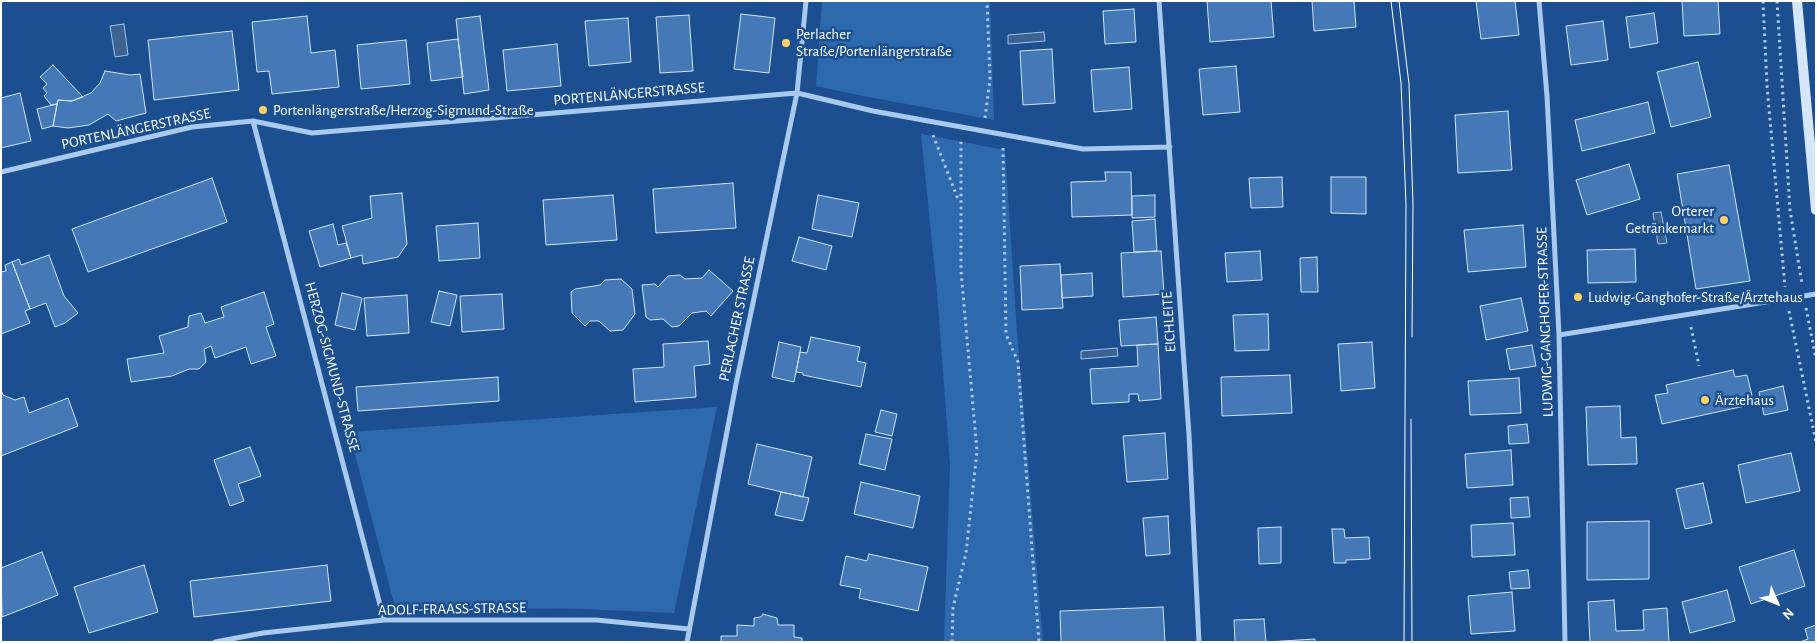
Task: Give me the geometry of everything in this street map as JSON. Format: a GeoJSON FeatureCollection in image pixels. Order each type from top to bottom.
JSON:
{"type":"FeatureCollection","features":[{"type":"Feature","properties":{"kind":"main road"},"geometry":{"type":"LineString","coordinates":[[1797,1],[1816,210]]}},
{"type":"Feature","properties":{"kind":"street","name":"PERLACHER STRASSE"},"geometry":{"type":"LineString","coordinates":[[687,642],[736,384],[797,93],[806,1]]}},
{"type":"Feature","properties":{"kind":"street","name":"EICHLEITE"},"geometry":{"type":"LineString","coordinates":[[1160,1],[1189,435],[1199,642]]}},
{"type":"Feature","properties":{"kind":"street","name":"LUDWIG-GANGHOFER-STRASSE"},"geometry":{"type":"LineString","coordinates":[[1539,1],[1547,105],[1559,335],[1565,642]]}},
{"type":"Feature","properties":{"kind":"street","name":"PORTENLÄNGERSTRASSE"},"geometry":{"type":"LineString","coordinates":[[1,172],[192,127],[254,121],[312,134],[797,93],[873,111],[1083,148],[1170,147]]}},
{"type":"Feature","properties":{"kind":"street","name":"HERZOG-SIGMUND-STRASSE"},"geometry":{"type":"LineString","coordinates":[[254,121],[384,620]]}},
{"type":"Feature","properties":{"kind":"street"},"geometry":{"type":"LineString","coordinates":[[1559,335],[1816,294]]}},
{"type":"Feature","properties":{"kind":"street","name":"ADOLF-FRAASS-STRASSE"},"geometry":{"type":"LineString","coordinates":[[215,642],[263,633],[384,620],[596,620],[690,629]]}},
{"type":"Feature","properties":{"kind":"street"},"geometry":{"type":"LineString","coordinates":[[263,633],[264,642]]}},
{"type":"Feature","properties":{"kind":"path"},"geometry":{"type":"LineString","coordinates":[[984,131],[990,79],[987,1]]}},
{"type":"Feature","properties":{"kind":"path"},"geometry":{"type":"LineString","coordinates":[[1763,1],[1767,86],[1787,300],[1816,442]]}},
{"type":"Feature","properties":{"kind":"path"},"geometry":{"type":"LineString","coordinates":[[1777,1],[1790,210],[1816,359]]}},
{"type":"Feature","properties":{"kind":"path"},"geometry":{"type":"LineString","coordinates":[[927,121],[946,165],[959,203]]}},
{"type":"Feature","properties":{"kind":"path"},"geometry":{"type":"LineString","coordinates":[[952,642],[953,608],[966,553],[977,452],[960,271],[961,127]]}},
{"type":"Feature","properties":{"kind":"path"},"geometry":{"type":"LineString","coordinates":[[1003,135],[1006,334],[1018,362],[1040,642]]}},
{"type":"Feature","properties":{"kind":"path"},"geometry":{"type":"LineString","coordinates":[[1689,314],[1699,366]]}},
{"type":"Feature","properties":{"kind":"shaded area"},"geometry":{"type":"Polygon","coordinates":[[[822,1],[990,1],[994,120],[816,86],[822,1]]]}},
{"type":"Feature","properties":{"kind":"shaded area"},"geometry":{"type":"Polygon","coordinates":[[[124,24],[128,55],[115,57],[110,26],[124,24]]]}},
{"type":"Feature","properties":{"kind":"shaded area"},"geometry":{"type":"Polygon","coordinates":[[[1044,32],[1045,41],[1008,44],[1008,35],[1044,32]]]}},
{"type":"Feature","properties":{"kind":"shaded area"},"geometry":{"type":"Polygon","coordinates":[[[921,134],[1005,150],[1017,332],[1043,642],[944,642],[950,464],[937,292],[921,134]]]}},
{"type":"Feature","properties":{"kind":"shaded area"},"geometry":{"type":"Polygon","coordinates":[[[1661,212],[1667,243],[1658,244],[1653,213],[1661,212]]]}},
{"type":"Feature","properties":{"kind":"shaded area"},"geometry":{"type":"Polygon","coordinates":[[[1117,348],[1118,356],[1081,359],[1081,351],[1117,348]]]}},
{"type":"Feature","properties":{"kind":"shaded area"},"geometry":{"type":"Polygon","coordinates":[[[717,407],[674,613],[584,609],[395,607],[349,432],[717,407]]]}},
{"type":"Feature","properties":{"kind":"building"},"geometry":{"type":"Polygon","coordinates":[[[1207,1],[1271,1],[1274,37],[1210,42],[1207,1]]]}},
{"type":"Feature","properties":{"kind":"building"},"geometry":{"type":"Polygon","coordinates":[[[1312,1],[1354,1],[1356,27],[1314,31],[1312,1]]]}},
{"type":"Feature","properties":{"kind":"building"},"geometry":{"type":"Polygon","coordinates":[[[1476,1],[1515,1],[1519,35],[1481,39],[1476,1]]]}},
{"type":"Feature","properties":{"kind":"building"},"geometry":{"type":"Polygon","coordinates":[[[1682,1],[1718,1],[1720,34],[1684,36],[1682,1]]]}},
{"type":"Feature","properties":{"kind":"building"},"geometry":{"type":"Polygon","coordinates":[[[1134,9],[1136,42],[1105,44],[1103,11],[1134,9]]]}},
{"type":"Feature","properties":{"kind":"building"},"geometry":{"type":"Polygon","coordinates":[[[1654,13],[1658,43],[1630,48],[1626,17],[1654,13]]]}},
{"type":"Feature","properties":{"kind":"building"},"geometry":{"type":"Polygon","coordinates":[[[741,14],[775,18],[769,73],[734,69],[741,14]]]}},
{"type":"Feature","properties":{"kind":"building"},"geometry":{"type":"Polygon","coordinates":[[[689,15],[693,71],[660,73],[656,17],[689,15]]]}},
{"type":"Feature","properties":{"kind":"building"},"geometry":{"type":"Polygon","coordinates":[[[307,16],[311,53],[335,50],[339,87],[272,94],[269,71],[257,72],[252,22],[307,16]]]}},
{"type":"Feature","properties":{"kind":"building"},"geometry":{"type":"Polygon","coordinates":[[[480,16],[489,90],[464,94],[456,19],[480,16]]]}},
{"type":"Feature","properties":{"kind":"building"},"geometry":{"type":"Polygon","coordinates":[[[628,18],[631,62],[589,66],[585,21],[628,18]]]}},
{"type":"Feature","properties":{"kind":"building"},"geometry":{"type":"Polygon","coordinates":[[[1603,21],[1608,60],[1571,65],[1566,26],[1603,21]]]}},
{"type":"Feature","properties":{"kind":"building"},"geometry":{"type":"Polygon","coordinates":[[[232,31],[239,90],[154,100],[148,40],[232,31]]]}},
{"type":"Feature","properties":{"kind":"building"},"geometry":{"type":"Polygon","coordinates":[[[458,39],[463,77],[431,81],[427,43],[458,39]]]}},
{"type":"Feature","properties":{"kind":"building"},"geometry":{"type":"Polygon","coordinates":[[[406,40],[410,84],[361,89],[357,45],[406,40]]]}},
{"type":"Feature","properties":{"kind":"building"},"geometry":{"type":"Polygon","coordinates":[[[557,44],[561,86],[507,91],[503,50],[557,44]]]}},
{"type":"Feature","properties":{"kind":"building"},"geometry":{"type":"Polygon","coordinates":[[[1052,49],[1055,103],[1023,105],[1020,51],[1052,49]]]}},
{"type":"Feature","properties":{"kind":"building"},"geometry":{"type":"Polygon","coordinates":[[[1698,62],[1711,117],[1671,127],[1657,72],[1698,62]]]}},
{"type":"Feature","properties":{"kind":"building"},"geometry":{"type":"Polygon","coordinates":[[[53,65],[83,97],[72,101],[58,100],[57,104],[51,105],[44,96],[47,93],[43,88],[47,84],[40,77],[53,65]]]}},
{"type":"Feature","properties":{"kind":"building"},"geometry":{"type":"Polygon","coordinates":[[[1236,66],[1240,112],[1203,115],[1199,69],[1236,66]]]}},
{"type":"Feature","properties":{"kind":"building"},"geometry":{"type":"Polygon","coordinates":[[[1129,67],[1132,109],[1094,112],[1091,70],[1129,67]]]}},
{"type":"Feature","properties":{"kind":"building"},"geometry":{"type":"Polygon","coordinates":[[[105,71],[130,75],[140,74],[146,113],[116,121],[108,114],[89,125],[68,128],[53,126],[58,100],[72,101],[91,93],[100,83],[105,71]]]}},
{"type":"Feature","properties":{"kind":"building"},"geometry":{"type":"Polygon","coordinates":[[[20,93],[31,141],[1,148],[1,98],[20,93]]]}},
{"type":"Feature","properties":{"kind":"building"},"geometry":{"type":"Polygon","coordinates":[[[1648,102],[1655,133],[1582,151],[1575,120],[1648,102]]]}},
{"type":"Feature","properties":{"kind":"building"},"geometry":{"type":"Polygon","coordinates":[[[57,104],[53,126],[42,129],[37,109],[57,104]]]}},
{"type":"Feature","properties":{"kind":"building"},"geometry":{"type":"Polygon","coordinates":[[[1508,111],[1512,170],[1458,173],[1455,115],[1508,111]]]}},
{"type":"Feature","properties":{"kind":"building"},"geometry":{"type":"Polygon","coordinates":[[[1629,164],[1640,199],[1587,215],[1576,180],[1629,164]]]}},
{"type":"Feature","properties":{"kind":"building"},"geometry":{"type":"Polygon","coordinates":[[[1729,165],[1750,281],[1696,289],[1677,174],[1729,165]]]}},
{"type":"Feature","properties":{"kind":"building"},"geometry":{"type":"Polygon","coordinates":[[[1105,172],[1131,172],[1132,215],[1072,217],[1071,182],[1106,181],[1105,172]]]}},
{"type":"Feature","properties":{"kind":"building"},"geometry":{"type":"Polygon","coordinates":[[[1282,177],[1283,207],[1251,208],[1249,178],[1282,177]]]}},
{"type":"Feature","properties":{"kind":"building"},"geometry":{"type":"Polygon","coordinates":[[[1331,177],[1366,177],[1366,214],[1331,213],[1331,177]]]}},
{"type":"Feature","properties":{"kind":"building"},"geometry":{"type":"Polygon","coordinates":[[[212,178],[227,222],[88,272],[72,229],[212,178]]]}},
{"type":"Feature","properties":{"kind":"building"},"geometry":{"type":"Polygon","coordinates":[[[733,183],[736,228],[656,233],[653,189],[733,183]]]}},
{"type":"Feature","properties":{"kind":"building"},"geometry":{"type":"Polygon","coordinates":[[[402,193],[407,244],[398,257],[363,264],[362,255],[351,258],[342,226],[372,218],[370,196],[402,193]]]}},
{"type":"Feature","properties":{"kind":"building"},"geometry":{"type":"Polygon","coordinates":[[[613,195],[617,240],[546,245],[543,200],[613,195]]]}},
{"type":"Feature","properties":{"kind":"building"},"geometry":{"type":"Polygon","coordinates":[[[818,195],[859,203],[852,237],[812,229],[818,195]]]}},
{"type":"Feature","properties":{"kind":"building"},"geometry":{"type":"Polygon","coordinates":[[[1155,195],[1155,217],[1132,218],[1132,196],[1155,195]]]}},
{"type":"Feature","properties":{"kind":"building"},"geometry":{"type":"Polygon","coordinates":[[[1155,219],[1157,251],[1134,252],[1132,221],[1155,219]]]}},
{"type":"Feature","properties":{"kind":"building"},"geometry":{"type":"Polygon","coordinates":[[[478,223],[480,258],[439,261],[436,226],[478,223]]]}},
{"type":"Feature","properties":{"kind":"building"},"geometry":{"type":"Polygon","coordinates":[[[333,224],[338,245],[346,243],[351,258],[320,267],[309,231],[333,224]]]}},
{"type":"Feature","properties":{"kind":"building"},"geometry":{"type":"Polygon","coordinates":[[[1523,225],[1526,267],[1468,272],[1464,230],[1523,225]]]}},
{"type":"Feature","properties":{"kind":"building"},"geometry":{"type":"Polygon","coordinates":[[[799,237],[832,246],[826,270],[792,261],[799,237]]]}},
{"type":"Feature","properties":{"kind":"building"},"geometry":{"type":"Polygon","coordinates":[[[1635,249],[1636,282],[1588,283],[1587,250],[1635,249]]]}},
{"type":"Feature","properties":{"kind":"building"},"geometry":{"type":"Polygon","coordinates":[[[1161,251],[1164,294],[1123,297],[1121,253],[1161,251]]]}},
{"type":"Feature","properties":{"kind":"building"},"geometry":{"type":"Polygon","coordinates":[[[1260,251],[1262,280],[1227,282],[1225,253],[1260,251]]]}},
{"type":"Feature","properties":{"kind":"building"},"geometry":{"type":"Polygon","coordinates":[[[49,255],[64,296],[78,313],[65,323],[55,327],[46,303],[30,309],[12,262],[19,259],[21,265],[49,255]]]}},
{"type":"Feature","properties":{"kind":"building"},"geometry":{"type":"Polygon","coordinates":[[[1317,257],[1318,292],[1301,292],[1300,258],[1317,257]]]}},
{"type":"Feature","properties":{"kind":"building"},"geometry":{"type":"Polygon","coordinates":[[[12,262],[30,309],[25,311],[30,323],[1,334],[1,272],[6,271],[5,265],[12,262]]]}},
{"type":"Feature","properties":{"kind":"building"},"geometry":{"type":"Polygon","coordinates":[[[1060,264],[1063,308],[1022,310],[1020,266],[1060,264]]]}},
{"type":"Feature","properties":{"kind":"building"},"geometry":{"type":"Polygon","coordinates":[[[709,270],[733,291],[711,316],[706,311],[692,313],[679,326],[672,327],[663,319],[650,320],[646,317],[642,285],[655,284],[658,287],[668,276],[680,275],[685,279],[702,278],[709,270]]]}},
{"type":"Feature","properties":{"kind":"building"},"geometry":{"type":"Polygon","coordinates":[[[1092,273],[1093,296],[1062,298],[1061,275],[1092,273]]]}},
{"type":"Feature","properties":{"kind":"building"},"geometry":{"type":"Polygon","coordinates":[[[621,279],[632,289],[635,314],[623,330],[610,331],[599,321],[590,321],[585,326],[572,313],[571,292],[575,289],[600,285],[605,280],[621,279]]]}},
{"type":"Feature","properties":{"kind":"building"},"geometry":{"type":"Polygon","coordinates":[[[439,291],[457,295],[450,326],[431,322],[439,291]]]}},
{"type":"Feature","properties":{"kind":"building"},"geometry":{"type":"Polygon","coordinates":[[[264,292],[274,324],[266,327],[276,356],[251,364],[246,347],[215,358],[211,346],[204,349],[206,362],[199,369],[189,369],[172,376],[131,382],[127,359],[164,353],[159,336],[188,327],[189,316],[201,313],[205,323],[224,317],[221,307],[264,292]]]}},
{"type":"Feature","properties":{"kind":"building"},"geometry":{"type":"Polygon","coordinates":[[[342,293],[362,298],[355,330],[335,325],[342,293]]]}},
{"type":"Feature","properties":{"kind":"building"},"geometry":{"type":"Polygon","coordinates":[[[502,294],[504,329],[462,332],[460,296],[502,294]]]}},
{"type":"Feature","properties":{"kind":"building"},"geometry":{"type":"Polygon","coordinates":[[[407,295],[409,333],[367,336],[364,298],[407,295]]]}},
{"type":"Feature","properties":{"kind":"building"},"geometry":{"type":"Polygon","coordinates":[[[1521,298],[1528,331],[1486,340],[1480,306],[1521,298]]]}},
{"type":"Feature","properties":{"kind":"building"},"geometry":{"type":"Polygon","coordinates":[[[1268,314],[1269,350],[1235,351],[1233,315],[1268,314]]]}},
{"type":"Feature","properties":{"kind":"building"},"geometry":{"type":"Polygon","coordinates":[[[1156,317],[1158,344],[1121,346],[1119,320],[1156,317]]]}},
{"type":"Feature","properties":{"kind":"building"},"geometry":{"type":"Polygon","coordinates":[[[811,337],[860,347],[857,361],[866,363],[861,387],[796,372],[800,352],[807,353],[811,337]]]}},
{"type":"Feature","properties":{"kind":"building"},"geometry":{"type":"Polygon","coordinates":[[[708,341],[710,364],[694,366],[696,397],[635,402],[633,369],[664,367],[663,344],[708,341]]]}},
{"type":"Feature","properties":{"kind":"building"},"geometry":{"type":"Polygon","coordinates":[[[779,342],[801,347],[794,382],[772,377],[779,342]]]}},
{"type":"Feature","properties":{"kind":"building"},"geometry":{"type":"Polygon","coordinates":[[[1372,342],[1375,388],[1341,391],[1338,344],[1372,342]]]}},
{"type":"Feature","properties":{"kind":"building"},"geometry":{"type":"Polygon","coordinates":[[[1158,344],[1161,399],[1139,401],[1138,394],[1129,394],[1129,402],[1092,404],[1090,369],[1138,366],[1137,345],[1158,344]]]}},
{"type":"Feature","properties":{"kind":"building"},"geometry":{"type":"Polygon","coordinates":[[[1532,345],[1536,366],[1510,370],[1506,349],[1532,345]]]}},
{"type":"Feature","properties":{"kind":"building","name":"Ärztehaus"},"geometry":{"type":"Polygon","coordinates":[[[1733,370],[1735,377],[1747,375],[1754,404],[1662,424],[1655,395],[1668,393],[1666,385],[1733,370]]]}},
{"type":"Feature","properties":{"kind":"building"},"geometry":{"type":"Polygon","coordinates":[[[1290,375],[1292,413],[1222,416],[1221,377],[1290,375]]]}},
{"type":"Feature","properties":{"kind":"building"},"geometry":{"type":"Polygon","coordinates":[[[498,377],[499,401],[358,411],[356,387],[498,377]]]}},
{"type":"Feature","properties":{"kind":"building"},"geometry":{"type":"Polygon","coordinates":[[[1519,378],[1521,413],[1470,415],[1468,381],[1519,378]]]}},
{"type":"Feature","properties":{"kind":"building"},"geometry":{"type":"Polygon","coordinates":[[[1783,386],[1788,410],[1764,415],[1759,392],[1783,386]]]}},
{"type":"Feature","properties":{"kind":"building"},"geometry":{"type":"Polygon","coordinates":[[[1,390],[3,395],[15,400],[24,397],[29,413],[68,398],[78,426],[1,456],[1,390]]]}},
{"type":"Feature","properties":{"kind":"building"},"geometry":{"type":"Polygon","coordinates":[[[1620,406],[1621,438],[1636,437],[1637,464],[1588,465],[1586,407],[1620,406]]]}},
{"type":"Feature","properties":{"kind":"building"},"geometry":{"type":"Polygon","coordinates":[[[881,410],[897,414],[892,436],[875,432],[881,410]]]}},
{"type":"Feature","properties":{"kind":"building"},"geometry":{"type":"Polygon","coordinates":[[[1527,424],[1529,443],[1509,444],[1508,426],[1527,424]]]}},
{"type":"Feature","properties":{"kind":"building"},"geometry":{"type":"Polygon","coordinates":[[[1165,433],[1168,479],[1127,482],[1123,436],[1165,433]]]}},
{"type":"Feature","properties":{"kind":"building"},"geometry":{"type":"Polygon","coordinates":[[[866,434],[892,439],[885,470],[859,464],[866,434]]]}},
{"type":"Feature","properties":{"kind":"building"},"geometry":{"type":"Polygon","coordinates":[[[757,444],[812,457],[803,497],[748,484],[757,444]]]}},
{"type":"Feature","properties":{"kind":"building"},"geometry":{"type":"Polygon","coordinates":[[[250,447],[261,476],[238,484],[244,501],[230,506],[214,460],[250,447]]]}},
{"type":"Feature","properties":{"kind":"building"},"geometry":{"type":"Polygon","coordinates":[[[1511,450],[1513,485],[1467,488],[1465,454],[1511,450]]]}},
{"type":"Feature","properties":{"kind":"building"},"geometry":{"type":"Polygon","coordinates":[[[1791,453],[1800,491],[1746,503],[1738,465],[1791,453]]]}},
{"type":"Feature","properties":{"kind":"building"},"geometry":{"type":"Polygon","coordinates":[[[861,482],[920,496],[913,528],[854,514],[861,482]]]}},
{"type":"Feature","properties":{"kind":"building"},"geometry":{"type":"Polygon","coordinates":[[[1703,483],[1712,523],[1685,529],[1676,489],[1703,483]]]}},
{"type":"Feature","properties":{"kind":"building"},"geometry":{"type":"Polygon","coordinates":[[[781,492],[809,498],[803,521],[775,515],[781,492]]]}},
{"type":"Feature","properties":{"kind":"building"},"geometry":{"type":"Polygon","coordinates":[[[1528,497],[1530,517],[1511,518],[1510,498],[1528,497]]]}},
{"type":"Feature","properties":{"kind":"building"},"geometry":{"type":"Polygon","coordinates":[[[1168,516],[1170,554],[1146,556],[1143,518],[1168,516]]]}},
{"type":"Feature","properties":{"kind":"building"},"geometry":{"type":"Polygon","coordinates":[[[1649,521],[1649,579],[1587,580],[1587,522],[1649,521]]]}},
{"type":"Feature","properties":{"kind":"building"},"geometry":{"type":"Polygon","coordinates":[[[1513,523],[1515,555],[1472,557],[1471,525],[1513,523]]]}},
{"type":"Feature","properties":{"kind":"building"},"geometry":{"type":"Polygon","coordinates":[[[1281,527],[1281,563],[1259,564],[1258,528],[1281,527]]]}},
{"type":"Feature","properties":{"kind":"building"},"geometry":{"type":"Polygon","coordinates":[[[1332,529],[1344,529],[1345,538],[1369,537],[1370,559],[1346,560],[1346,563],[1334,563],[1332,529]]]}},
{"type":"Feature","properties":{"kind":"building"},"geometry":{"type":"Polygon","coordinates":[[[1794,550],[1805,586],[1751,604],[1739,567],[1794,550]]]}},
{"type":"Feature","properties":{"kind":"building"},"geometry":{"type":"Polygon","coordinates":[[[42,552],[58,595],[2,617],[1,568],[42,552]]]}},
{"type":"Feature","properties":{"kind":"building"},"geometry":{"type":"Polygon","coordinates":[[[869,554],[928,567],[918,611],[859,598],[861,589],[840,585],[846,556],[867,561],[869,554]]]}},
{"type":"Feature","properties":{"kind":"building"},"geometry":{"type":"Polygon","coordinates":[[[144,565],[158,612],[89,633],[74,587],[144,565]]]}},
{"type":"Feature","properties":{"kind":"building"},"geometry":{"type":"Polygon","coordinates":[[[327,565],[331,601],[194,617],[190,581],[327,565]]]}},
{"type":"Feature","properties":{"kind":"building"},"geometry":{"type":"Polygon","coordinates":[[[1528,570],[1530,588],[1511,589],[1509,572],[1528,570]]]}},
{"type":"Feature","properties":{"kind":"building"},"geometry":{"type":"Polygon","coordinates":[[[1727,590],[1735,621],[1690,633],[1682,602],[1727,590]]]}},
{"type":"Feature","properties":{"kind":"building"},"geometry":{"type":"Polygon","coordinates":[[[1512,592],[1515,631],[1471,634],[1468,596],[1512,592]]]}},
{"type":"Feature","properties":{"kind":"building"},"geometry":{"type":"Polygon","coordinates":[[[1614,600],[1616,631],[1644,630],[1643,610],[1667,608],[1669,642],[1590,642],[1588,602],[1614,600]]]}},
{"type":"Feature","properties":{"kind":"building"},"geometry":{"type":"Polygon","coordinates":[[[1163,607],[1165,642],[1061,642],[1060,611],[1163,607]]]}},
{"type":"Feature","properties":{"kind":"building"},"geometry":{"type":"Polygon","coordinates":[[[763,614],[777,618],[778,625],[794,625],[794,637],[802,638],[802,642],[721,642],[721,636],[737,636],[737,625],[754,626],[754,618],[761,617],[763,614]]]}},
{"type":"Feature","properties":{"kind":"building"},"geometry":{"type":"Polygon","coordinates":[[[1264,619],[1266,642],[1235,642],[1234,620],[1264,619]]]}},
{"type":"Feature","properties":{"kind":"building"},"geometry":{"type":"Polygon","coordinates":[[[1816,625],[1816,642],[1800,642],[1808,639],[1805,629],[1816,625]]]}},
{"type":"Feature","properties":{"kind":"building"},"geometry":{"type":"Polygon","coordinates":[[[1315,639],[1315,642],[1266,642],[1315,639]]]}},
{"type":"Feature","properties":{"kind":"tram line"},"geometry":{"type":"LineString","coordinates":[[1391,1],[1401,83],[1406,204],[1404,642]]}},
{"type":"Feature","properties":{"kind":"tram line"},"geometry":{"type":"LineString","coordinates":[[1399,1],[1409,84],[1413,204],[1412,337]]}},
{"type":"Feature","properties":{"kind":"tram line"},"geometry":{"type":"LineString","coordinates":[[1411,419],[1412,642]]}},
{"type":"Feature","properties":{"kind":"place","name":"Perlacher Straße/Portenlängerstraße"},"geometry":{"type":"Point","coordinates":[786,43]}},
{"type":"Feature","properties":{"kind":"place","name":"Portenlängerstraße/Herzog-Sigmund-Straße"},"geometry":{"type":"Point","coordinates":[263,110]}},
{"type":"Feature","properties":{"kind":"place","name":"Orterer Getränkemarkt"},"geometry":{"type":"Point","coordinates":[1724,220]}},
{"type":"Feature","properties":{"kind":"place","name":"Ludwig-Ganghofer-Straße/Ärztehaus"},"geometry":{"type":"Point","coordinates":[1578,297]}},
{"type":"Feature","properties":{"kind":"place","name":"Ärztehaus"},"geometry":{"type":"Point","coordinates":[1705,400]}}]}
